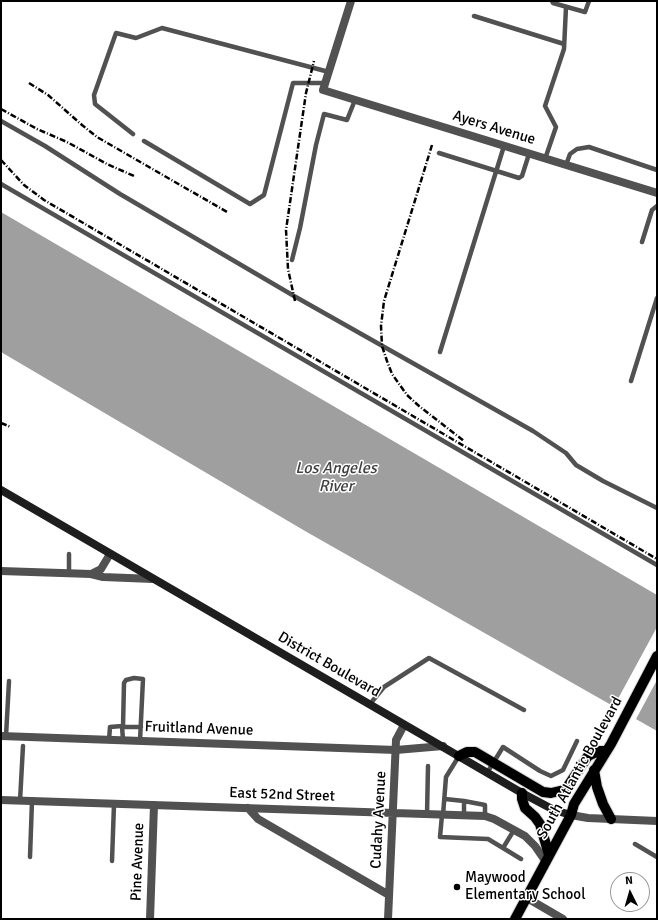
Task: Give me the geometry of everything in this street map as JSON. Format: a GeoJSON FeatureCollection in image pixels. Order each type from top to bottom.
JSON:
{"type":"FeatureCollection","features":[{"type":"Feature","properties":{"kind":"main road","name":"District Boulevard"},"geometry":{"type":"LineString","coordinates":[[1,490],[522,793],[554,810],[570,815]]}},
{"type":"Feature","properties":{"kind":"main road","name":"South Atlantic Boulevard"},"geometry":{"type":"LineString","coordinates":[[515,919],[548,858],[574,804],[612,741],[657,656]]}},
{"type":"Feature","properties":{"kind":"main road"},"geometry":{"type":"LineString","coordinates":[[459,756],[475,752],[543,792],[552,793],[564,790],[568,786],[588,756],[599,751],[606,751]]}},
{"type":"Feature","properties":{"kind":"main road"},"geometry":{"type":"LineString","coordinates":[[594,770],[597,787],[603,804],[611,819]]}},
{"type":"Feature","properties":{"kind":"main road"},"geometry":{"type":"LineString","coordinates":[[522,793],[524,808],[535,817],[540,824],[548,858]]}},
{"type":"Feature","properties":{"kind":"street"},"geometry":{"type":"LineString","coordinates":[[324,86],[351,1]]}},
{"type":"Feature","properties":{"kind":"street","name":"Ayers Avenue"},"geometry":{"type":"LineString","coordinates":[[324,86],[356,100],[657,193]]}},
{"type":"Feature","properties":{"kind":"street"},"geometry":{"type":"LineString","coordinates":[[91,574],[100,570],[110,554]]}},
{"type":"Feature","properties":{"kind":"street"},"geometry":{"type":"LineString","coordinates":[[1,571],[91,574],[103,577],[153,579]]}},
{"type":"Feature","properties":{"kind":"street","name":"Cudahy Avenue"},"geometry":{"type":"LineString","coordinates":[[388,919],[396,740],[404,725]]}},
{"type":"Feature","properties":{"kind":"street","name":"Fruitland Avenue"},"geometry":{"type":"LineString","coordinates":[[3,736],[396,750],[443,746]]}},
{"type":"Feature","properties":{"kind":"street","name":"East 52nd Street"},"geometry":{"type":"LineString","coordinates":[[1,800],[485,816],[494,819],[525,836],[548,858]]}},
{"type":"Feature","properties":{"kind":"street","name":"Pine Avenue"},"geometry":{"type":"LineString","coordinates":[[150,919],[154,805]]}},
{"type":"Feature","properties":{"kind":"street"},"geometry":{"type":"LineString","coordinates":[[248,808],[258,819],[390,895]]}},
{"type":"Feature","properties":{"kind":"street","name":"District Boulevard"},"geometry":{"type":"LineString","coordinates":[[570,815],[657,821]]}},
{"type":"Feature","properties":{"kind":"street"},"geometry":{"type":"LineString","coordinates":[[528,896],[564,919]]}},
{"type":"Feature","properties":{"kind":"lane"},"geometry":{"type":"LineString","coordinates":[[552,1],[552,4],[585,12],[589,1]]}},
{"type":"Feature","properties":{"kind":"lane"},"geometry":{"type":"LineString","coordinates":[[545,159],[556,127],[545,106],[564,49],[566,7]]}},
{"type":"Feature","properties":{"kind":"lane"},"geometry":{"type":"LineString","coordinates":[[474,16],[564,44]]}},
{"type":"Feature","properties":{"kind":"lane"},"geometry":{"type":"LineString","coordinates":[[133,134],[95,104],[94,95],[116,33],[136,38],[162,28],[329,72]]}},
{"type":"Feature","properties":{"kind":"lane"},"geometry":{"type":"LineString","coordinates":[[144,141],[250,204],[264,195],[293,83],[324,86]]}},
{"type":"Feature","properties":{"kind":"lane"},"geometry":{"type":"LineString","coordinates":[[292,260],[324,114],[347,120],[356,100]]}},
{"type":"Feature","properties":{"kind":"lane"},"geometry":{"type":"LineString","coordinates":[[1,121],[45,146],[120,194],[294,296],[533,431],[566,453],[576,465],[657,508]]}},
{"type":"Feature","properties":{"kind":"lane"},"geometry":{"type":"LineString","coordinates":[[440,352],[504,146]]}},
{"type":"Feature","properties":{"kind":"lane"},"geometry":{"type":"LineString","coordinates":[[566,165],[570,154],[577,149],[589,147],[657,170]]}},
{"type":"Feature","properties":{"kind":"lane"},"geometry":{"type":"LineString","coordinates":[[439,152],[519,178],[521,177],[529,154]]}},
{"type":"Feature","properties":{"kind":"lane"},"geometry":{"type":"LineString","coordinates":[[1,184],[657,565]]}},
{"type":"Feature","properties":{"kind":"lane"},"geometry":{"type":"LineString","coordinates":[[642,242],[652,210],[657,206]]}},
{"type":"Feature","properties":{"kind":"lane"},"geometry":{"type":"LineString","coordinates":[[631,381],[657,298]]}},
{"type":"Feature","properties":{"kind":"lane"},"geometry":{"type":"LineString","coordinates":[[69,554],[69,574]]}},
{"type":"Feature","properties":{"kind":"lane"},"geometry":{"type":"LineString","coordinates":[[370,704],[384,687],[429,658],[524,710]]}},
{"type":"Feature","properties":{"kind":"lane"},"geometry":{"type":"LineString","coordinates":[[123,740],[124,683],[126,680],[134,678],[143,679],[140,741]]}},
{"type":"Feature","properties":{"kind":"lane"},"geometry":{"type":"LineString","coordinates":[[3,736],[9,681]]}},
{"type":"Feature","properties":{"kind":"lane"},"geometry":{"type":"LineString","coordinates":[[109,740],[110,727],[141,727]]}},
{"type":"Feature","properties":{"kind":"lane"},"geometry":{"type":"LineString","coordinates":[[487,773],[503,747],[551,776],[563,770],[577,741]]}},
{"type":"Feature","properties":{"kind":"lane"},"geometry":{"type":"LineString","coordinates":[[20,801],[23,746]]}},
{"type":"Feature","properties":{"kind":"lane"},"geometry":{"type":"LineString","coordinates":[[459,756],[446,777],[440,837],[488,839],[521,859]]}},
{"type":"Feature","properties":{"kind":"lane"},"geometry":{"type":"LineString","coordinates":[[427,815],[428,766]]}},
{"type":"Feature","properties":{"kind":"lane"},"geometry":{"type":"LineString","coordinates":[[444,799],[485,805],[485,816]]}},
{"type":"Feature","properties":{"kind":"lane"},"geometry":{"type":"LineString","coordinates":[[30,857],[32,801]]}},
{"type":"Feature","properties":{"kind":"lane"},"geometry":{"type":"LineString","coordinates":[[464,801],[464,816]]}},
{"type":"Feature","properties":{"kind":"lane"},"geometry":{"type":"LineString","coordinates":[[112,861],[114,804]]}},
{"type":"Feature","properties":{"kind":"lane"},"geometry":{"type":"LineString","coordinates":[[503,848],[514,830]]}},
{"type":"Feature","properties":{"kind":"lane"},"geometry":{"type":"LineString","coordinates":[[635,844],[657,857]]}},
{"type":"Feature","properties":{"kind":"water","name":"Los Angeles River"},"geometry":{"type":"Polygon","coordinates":[[[1,212],[657,595],[657,731],[305,531],[1,352],[1,212]]]}},
{"type":"Feature","properties":{"kind":"pier"},"geometry":{"type":"Polygon","coordinates":[[[657,627],[657,680],[635,721],[613,708],[657,627]]]}},
{"type":"Feature","properties":{"kind":"railway"},"geometry":{"type":"LineString","coordinates":[[295,301],[288,269],[286,230],[306,93],[314,61]]}},
{"type":"Feature","properties":{"kind":"railway"},"geometry":{"type":"LineString","coordinates":[[29,83],[48,95],[97,137],[227,212]]}},
{"type":"Feature","properties":{"kind":"railway"},"geometry":{"type":"LineString","coordinates":[[1,109],[37,129],[67,142],[107,164],[134,176]]}},
{"type":"Feature","properties":{"kind":"railway"},"geometry":{"type":"LineString","coordinates":[[432,145],[384,301],[381,326],[382,346],[392,374],[407,395],[464,441]]}},
{"type":"Feature","properties":{"kind":"railway"},"geometry":{"type":"LineString","coordinates":[[1,160],[24,185],[44,200],[657,559]]}},
{"type":"Feature","properties":{"kind":"railway"},"geometry":{"type":"LineString","coordinates":[[1,423],[11,427]]}},
{"type":"Feature","properties":{"kind":"place","name":"Maywood Elementary School"},"geometry":{"type":"Point","coordinates":[457,887]}}]}
